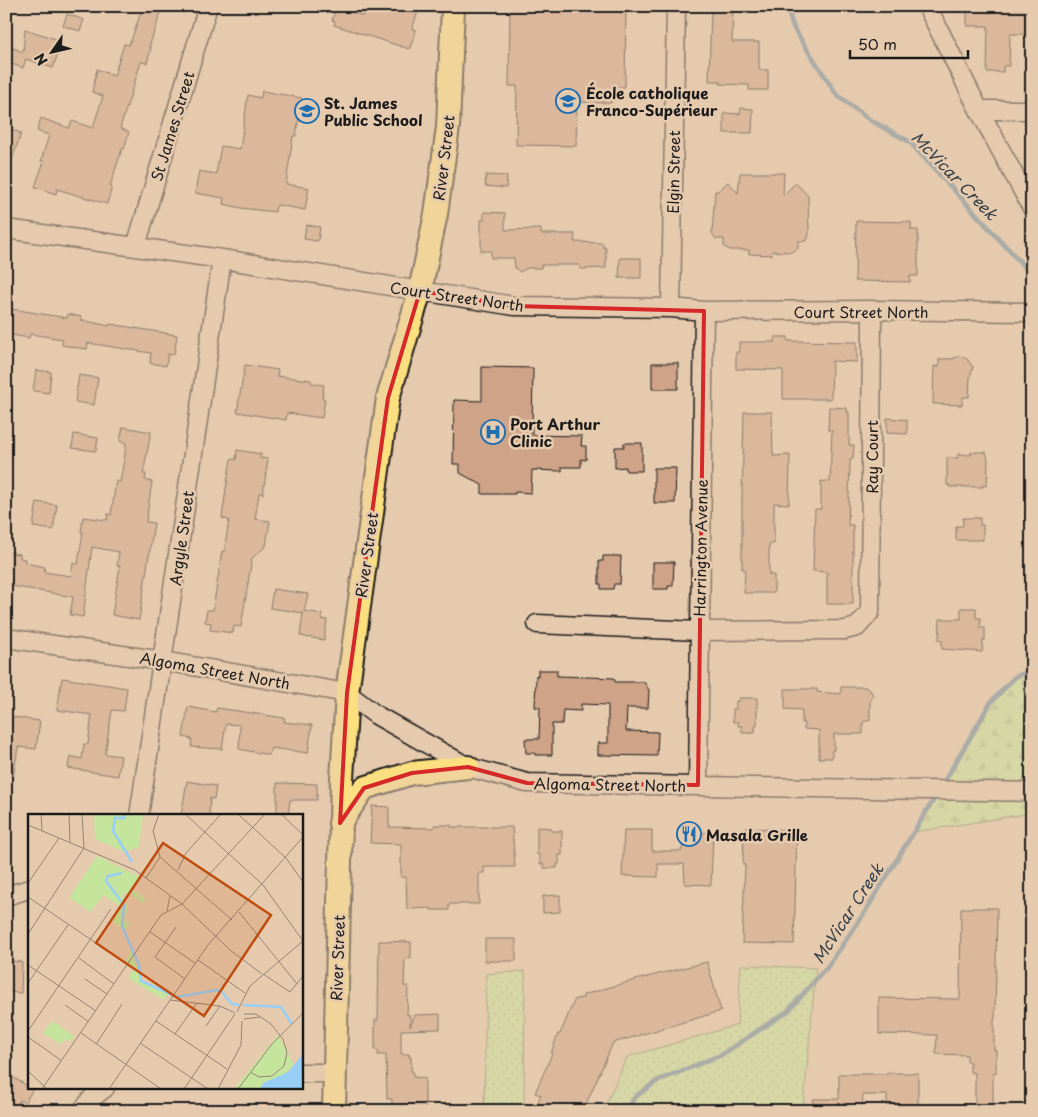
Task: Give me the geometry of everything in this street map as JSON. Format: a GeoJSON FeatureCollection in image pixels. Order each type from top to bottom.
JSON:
{"type":"FeatureCollection","features":[{"type":"Feature","properties":{"kind":"main road","name":"River Street"},"geometry":{"type":"LineString","coordinates":[[334,1111],[333,1073],[340,823],[347,693],[388,398],[420,291],[436,214],[448,127],[453,6]]}},
{"type":"Feature","properties":{"kind":"main road"},"geometry":{"type":"LineString","coordinates":[[340,823],[364,788],[412,773],[468,767]]}},
{"type":"Feature","properties":{"kind":"street","name":"St James Street"},"geometry":{"type":"LineString","coordinates":[[136,246],[208,6]]}},
{"type":"Feature","properties":{"kind":"street","name":"Elgin Street"},"geometry":{"type":"LineString","coordinates":[[671,308],[676,6]]}},
{"type":"Feature","properties":{"kind":"street"},"geometry":{"type":"LineString","coordinates":[[928,6],[979,110],[1032,208]]}},
{"type":"Feature","properties":{"kind":"street"},"geometry":{"type":"LineString","coordinates":[[979,110],[1032,110]]}},
{"type":"Feature","properties":{"kind":"street","name":"Court Street North"},"geometry":{"type":"LineString","coordinates":[[6,229],[222,259],[514,306],[671,308],[704,312],[872,310],[1032,312]]}},
{"type":"Feature","properties":{"kind":"street","name":"Argyle Street"},"geometry":{"type":"LineString","coordinates":[[139,814],[222,259]]}},
{"type":"Feature","properties":{"kind":"street","name":"Ray Court"},"geometry":{"type":"LineString","coordinates":[[699,631],[844,630],[857,627],[870,612],[872,310]]}},
{"type":"Feature","properties":{"kind":"street","name":"Harrington Avenue"},"geometry":{"type":"LineString","coordinates":[[698,785],[704,312]]}},
{"type":"Feature","properties":{"kind":"street"},"geometry":{"type":"LineString","coordinates":[[538,624],[699,631]]}},
{"type":"Feature","properties":{"kind":"street","name":"Algoma Street North"},"geometry":{"type":"LineString","coordinates":[[6,638],[163,661],[347,693],[376,715],[468,767],[527,783],[1032,792]]}},
{"type":"Feature","properties":{"kind":"street"},"geometry":{"type":"LineString","coordinates":[[6,896],[28,889]]}},
{"type":"Feature","properties":{"kind":"street"},"geometry":{"type":"LineString","coordinates":[[302,1073],[333,1073]]}},
{"type":"Feature","properties":{"kind":"street"},"geometry":{"type":"LineString","coordinates":[[82,1111],[93,1097],[102,1090]]}},
{"type":"Feature","properties":{"kind":"highlighted area"},"geometry":{"type":"Polygon","coordinates":[[[420,291],[514,306],[704,311],[698,785],[527,783],[468,767],[412,773],[364,788],[340,823],[347,693],[388,398],[420,291]]]}},
{"type":"Feature","properties":{"kind":"green space"},"geometry":{"type":"Polygon","coordinates":[[[1032,670],[1032,813],[914,832],[991,702],[1015,677],[1032,670]]]}},
{"type":"Feature","properties":{"kind":"green space"},"geometry":{"type":"Polygon","coordinates":[[[741,965],[816,968],[803,1111],[659,1107],[658,1111],[603,1111],[627,1057],[737,1025],[741,965]]]}},
{"type":"Feature","properties":{"kind":"green space"},"geometry":{"type":"Polygon","coordinates":[[[525,971],[524,1111],[484,1111],[486,974],[525,971]]]}},
{"type":"Feature","properties":{"kind":"building"},"geometry":{"type":"Polygon","coordinates":[[[143,6],[163,6],[149,47],[151,47],[147,63],[141,62],[120,128],[129,132],[110,186],[112,187],[107,204],[57,189],[56,194],[35,187],[44,161],[41,161],[49,135],[37,131],[41,118],[69,128],[72,121],[93,128],[103,96],[92,92],[97,69],[114,76],[124,44],[129,45],[131,41],[143,6]]]}},
{"type":"Feature","properties":{"kind":"building"},"geometry":{"type":"Polygon","coordinates":[[[366,6],[420,6],[412,29],[416,30],[410,48],[334,25],[335,21],[332,20],[336,8],[363,16],[366,6]]]}},
{"type":"Feature","properties":{"kind":"building"},"geometry":{"type":"Polygon","coordinates":[[[510,6],[626,6],[625,87],[611,87],[611,103],[577,102],[576,146],[516,145],[517,86],[509,86],[510,6]]]}},
{"type":"Feature","properties":{"kind":"building"},"geometry":{"type":"Polygon","coordinates":[[[711,6],[733,6],[732,42],[759,42],[759,70],[768,70],[768,90],[749,90],[749,85],[720,84],[720,81],[709,81],[711,6]]]}},
{"type":"Feature","properties":{"kind":"building"},"geometry":{"type":"Polygon","coordinates":[[[967,7],[1031,7],[1031,34],[1010,34],[1009,66],[1003,66],[1003,72],[987,72],[988,26],[967,26],[967,7]]]}},
{"type":"Feature","properties":{"kind":"building"},"geometry":{"type":"Polygon","coordinates":[[[67,14],[84,20],[80,31],[63,26],[67,14]]]}},
{"type":"Feature","properties":{"kind":"building"},"geometry":{"type":"Polygon","coordinates":[[[25,29],[62,41],[53,68],[26,59],[23,68],[6,62],[6,45],[23,52],[25,29]]]}},
{"type":"Feature","properties":{"kind":"building"},"geometry":{"type":"Polygon","coordinates":[[[262,91],[302,98],[296,136],[293,136],[286,184],[309,188],[305,210],[278,205],[275,212],[241,208],[223,204],[224,198],[195,193],[199,171],[216,174],[221,146],[240,149],[248,95],[261,98],[262,91]]]}},
{"type":"Feature","properties":{"kind":"building"},"geometry":{"type":"Polygon","coordinates":[[[741,108],[753,109],[752,133],[724,133],[724,113],[740,114],[741,108]]]}},
{"type":"Feature","properties":{"kind":"building"},"geometry":{"type":"Polygon","coordinates":[[[6,128],[21,133],[9,169],[6,169],[6,128]]]}},
{"type":"Feature","properties":{"kind":"building"},"geometry":{"type":"Polygon","coordinates":[[[740,173],[784,173],[783,195],[796,183],[808,196],[809,234],[807,241],[798,241],[798,249],[791,252],[772,251],[772,255],[749,254],[749,250],[730,250],[724,247],[724,239],[716,239],[712,233],[715,191],[718,191],[728,182],[738,193],[740,173]]]}},
{"type":"Feature","properties":{"kind":"building"},"geometry":{"type":"Polygon","coordinates":[[[486,175],[507,176],[506,188],[485,186],[486,175]]]}},
{"type":"Feature","properties":{"kind":"building"},"geometry":{"type":"Polygon","coordinates":[[[484,212],[505,213],[505,230],[541,229],[541,234],[575,234],[574,242],[603,243],[603,248],[606,247],[606,268],[582,269],[580,265],[541,265],[541,268],[527,268],[520,272],[515,268],[514,258],[491,258],[491,251],[481,251],[481,220],[484,220],[484,212]]]}},
{"type":"Feature","properties":{"kind":"building"},"geometry":{"type":"Polygon","coordinates":[[[856,221],[911,222],[911,230],[918,230],[918,276],[910,276],[910,282],[855,281],[856,221]]]}},
{"type":"Feature","properties":{"kind":"building"},"geometry":{"type":"Polygon","coordinates":[[[306,225],[320,227],[318,241],[304,239],[306,225]]]}},
{"type":"Feature","properties":{"kind":"building"},"geometry":{"type":"Polygon","coordinates":[[[620,258],[641,258],[641,278],[619,278],[620,258]]]}},
{"type":"Feature","properties":{"kind":"building"},"geometry":{"type":"Polygon","coordinates":[[[6,308],[67,318],[68,314],[82,317],[81,320],[109,326],[110,324],[177,335],[174,355],[168,354],[166,366],[150,363],[151,353],[88,343],[87,349],[79,348],[62,345],[63,339],[30,334],[29,338],[6,334],[6,308]]]}},
{"type":"Feature","properties":{"kind":"building"},"geometry":{"type":"Polygon","coordinates":[[[775,337],[788,337],[788,341],[857,342],[857,362],[832,361],[831,399],[783,399],[783,370],[736,369],[736,352],[739,352],[739,342],[775,342],[775,337]]]}},
{"type":"Feature","properties":{"kind":"building"},"geometry":{"type":"Polygon","coordinates":[[[960,356],[967,359],[973,367],[970,377],[969,397],[963,397],[962,405],[933,404],[934,366],[939,367],[939,359],[952,359],[960,356]]]}},
{"type":"Feature","properties":{"kind":"building"},"geometry":{"type":"Polygon","coordinates":[[[652,363],[678,363],[678,389],[652,389],[652,363]]]}},
{"type":"Feature","properties":{"kind":"building"},"geometry":{"type":"Polygon","coordinates":[[[245,365],[278,370],[277,376],[311,380],[311,383],[324,385],[322,399],[325,399],[322,418],[287,413],[286,420],[237,412],[245,365]]]}},
{"type":"Feature","properties":{"kind":"building","name":"Port Arthur Clinic"},"geometry":{"type":"Polygon","coordinates":[[[482,367],[533,368],[532,435],[582,436],[581,446],[586,446],[586,460],[581,459],[581,467],[562,467],[562,471],[532,470],[531,493],[515,492],[515,494],[482,494],[482,485],[460,473],[460,464],[453,464],[454,400],[482,401],[482,367]]]}},
{"type":"Feature","properties":{"kind":"building"},"geometry":{"type":"Polygon","coordinates":[[[36,370],[51,372],[49,393],[33,391],[36,370]]]}},
{"type":"Feature","properties":{"kind":"building"},"geometry":{"type":"Polygon","coordinates":[[[79,375],[98,378],[94,405],[75,402],[79,375]]]}},
{"type":"Feature","properties":{"kind":"building"},"geometry":{"type":"Polygon","coordinates":[[[829,407],[847,408],[847,412],[849,412],[849,445],[854,445],[853,459],[850,459],[848,525],[853,525],[853,604],[827,604],[827,572],[813,571],[815,509],[821,509],[821,481],[830,482],[832,430],[828,430],[829,407]]]}},
{"type":"Feature","properties":{"kind":"building"},"geometry":{"type":"Polygon","coordinates":[[[744,412],[772,412],[773,456],[790,455],[789,504],[774,503],[774,544],[769,544],[769,575],[774,575],[774,593],[744,593],[742,497],[744,412]]]}},
{"type":"Feature","properties":{"kind":"building"},"geometry":{"type":"Polygon","coordinates":[[[887,418],[907,420],[907,434],[887,433],[887,418]]]}},
{"type":"Feature","properties":{"kind":"building"},"geometry":{"type":"Polygon","coordinates":[[[123,427],[151,432],[143,474],[146,474],[145,480],[152,482],[146,522],[154,523],[139,620],[112,615],[120,566],[117,565],[119,552],[92,547],[83,617],[70,615],[73,597],[6,585],[6,552],[20,554],[20,558],[25,559],[25,563],[45,567],[44,572],[71,576],[73,563],[78,564],[83,532],[81,532],[83,517],[107,520],[108,514],[111,515],[116,481],[120,482],[125,454],[126,443],[120,441],[123,427]]]}},
{"type":"Feature","properties":{"kind":"building"},"geometry":{"type":"Polygon","coordinates":[[[74,434],[98,438],[96,451],[72,448],[74,434]]]}},
{"type":"Feature","properties":{"kind":"building"},"geometry":{"type":"Polygon","coordinates":[[[624,443],[642,443],[642,471],[626,471],[626,467],[615,468],[615,447],[624,447],[624,443]]]}},
{"type":"Feature","properties":{"kind":"building"},"geometry":{"type":"Polygon","coordinates":[[[237,450],[261,454],[260,458],[268,459],[263,494],[259,493],[255,519],[270,521],[266,546],[252,558],[241,627],[234,626],[233,633],[210,630],[211,623],[205,622],[207,610],[213,610],[222,551],[224,552],[229,520],[222,518],[231,459],[236,460],[237,450]]]}},
{"type":"Feature","properties":{"kind":"building"},"geometry":{"type":"Polygon","coordinates":[[[971,452],[986,452],[988,460],[987,486],[949,487],[950,485],[947,485],[947,458],[958,458],[958,454],[971,455],[971,452]]]}},
{"type":"Feature","properties":{"kind":"building"},"geometry":{"type":"Polygon","coordinates":[[[654,468],[676,468],[675,503],[654,503],[654,468]]]}},
{"type":"Feature","properties":{"kind":"building"},"geometry":{"type":"Polygon","coordinates":[[[37,502],[57,505],[53,530],[33,527],[37,502]]]}},
{"type":"Feature","properties":{"kind":"building"},"geometry":{"type":"Polygon","coordinates":[[[963,518],[980,518],[980,525],[983,525],[983,540],[956,540],[956,526],[963,526],[963,518]]]}},
{"type":"Feature","properties":{"kind":"building"},"geometry":{"type":"Polygon","coordinates":[[[603,556],[621,556],[620,584],[614,584],[613,589],[601,589],[601,584],[599,584],[599,561],[603,561],[603,556]]]}},
{"type":"Feature","properties":{"kind":"building"},"geometry":{"type":"Polygon","coordinates":[[[653,562],[674,562],[673,586],[668,586],[668,589],[653,589],[653,562]]]}},
{"type":"Feature","properties":{"kind":"building"},"geometry":{"type":"Polygon","coordinates":[[[273,589],[308,594],[304,611],[322,614],[321,619],[327,620],[324,640],[300,636],[303,613],[270,608],[273,589]]]}},
{"type":"Feature","properties":{"kind":"building"},"geometry":{"type":"Polygon","coordinates":[[[961,608],[976,608],[976,618],[981,618],[980,628],[985,628],[982,652],[942,649],[942,641],[939,640],[940,619],[961,619],[961,608]]]}},
{"type":"Feature","properties":{"kind":"building"},"geometry":{"type":"Polygon","coordinates":[[[538,670],[557,670],[557,676],[614,678],[615,682],[644,682],[649,690],[648,708],[627,708],[626,731],[658,732],[657,756],[598,755],[598,743],[608,743],[608,705],[581,704],[581,711],[563,710],[562,724],[552,724],[552,755],[526,753],[525,739],[539,739],[540,707],[535,707],[536,675],[538,676],[538,670]]]}},
{"type":"Feature","properties":{"kind":"building"},"geometry":{"type":"Polygon","coordinates":[[[62,678],[127,688],[124,711],[112,710],[105,754],[121,756],[118,776],[68,768],[70,756],[82,759],[84,744],[88,744],[92,715],[57,710],[62,678]]]}},
{"type":"Feature","properties":{"kind":"building"},"geometry":{"type":"Polygon","coordinates":[[[841,687],[865,687],[870,690],[873,695],[870,700],[870,720],[863,722],[863,734],[834,734],[832,758],[819,758],[819,730],[804,729],[802,710],[785,709],[785,689],[817,689],[817,692],[841,694],[841,687]]]}},
{"type":"Feature","properties":{"kind":"building"},"geometry":{"type":"Polygon","coordinates":[[[739,698],[757,698],[757,726],[755,726],[755,733],[742,733],[742,726],[738,726],[739,722],[733,722],[733,709],[736,709],[736,701],[739,701],[739,698]]]}},
{"type":"Feature","properties":{"kind":"building"},"geometry":{"type":"Polygon","coordinates":[[[188,707],[216,712],[217,708],[285,718],[284,722],[312,725],[308,753],[271,748],[269,755],[239,749],[240,725],[226,724],[222,749],[191,747],[192,739],[183,737],[188,707]]]}},
{"type":"Feature","properties":{"kind":"building"},"geometry":{"type":"Polygon","coordinates":[[[6,716],[40,721],[36,749],[18,747],[13,778],[6,777],[6,716]]]}},
{"type":"Feature","properties":{"kind":"building"},"geometry":{"type":"Polygon","coordinates":[[[187,781],[216,786],[214,799],[210,798],[209,814],[181,814],[187,781]]]}},
{"type":"Feature","properties":{"kind":"building"},"geometry":{"type":"Polygon","coordinates":[[[277,783],[317,784],[317,800],[290,800],[288,814],[277,814],[277,783]]]}},
{"type":"Feature","properties":{"kind":"building"},"geometry":{"type":"Polygon","coordinates":[[[372,806],[389,807],[389,827],[434,828],[434,825],[451,825],[451,827],[512,827],[515,867],[484,867],[484,873],[479,873],[479,904],[449,904],[449,910],[431,910],[431,908],[407,909],[406,877],[401,877],[401,844],[370,843],[372,806]]]}},
{"type":"Feature","properties":{"kind":"building"},"geometry":{"type":"Polygon","coordinates":[[[537,827],[551,828],[551,831],[562,831],[562,855],[559,855],[557,868],[544,868],[544,864],[540,864],[540,855],[537,855],[537,827]]]}},
{"type":"Feature","properties":{"kind":"building"},"geometry":{"type":"Polygon","coordinates":[[[745,828],[797,830],[794,944],[742,943],[745,828]]]}},
{"type":"Feature","properties":{"kind":"building"},"geometry":{"type":"Polygon","coordinates":[[[624,830],[652,830],[652,851],[682,851],[683,832],[713,833],[711,885],[685,884],[684,864],[658,864],[658,877],[622,876],[624,830]]]}},
{"type":"Feature","properties":{"kind":"building"},"geometry":{"type":"Polygon","coordinates":[[[560,895],[560,912],[543,913],[543,896],[560,895]]]}},
{"type":"Feature","properties":{"kind":"building"},"geometry":{"type":"Polygon","coordinates":[[[961,908],[997,908],[994,1019],[996,1073],[993,1073],[993,1111],[975,1111],[975,1073],[970,1072],[970,1062],[967,1062],[967,1055],[936,1054],[937,1035],[879,1034],[879,998],[960,999],[961,908]]]}},
{"type":"Feature","properties":{"kind":"building"},"geometry":{"type":"Polygon","coordinates":[[[485,939],[516,939],[516,961],[485,961],[485,939]]]}},
{"type":"Feature","properties":{"kind":"building"},"geometry":{"type":"Polygon","coordinates":[[[379,941],[411,942],[411,958],[405,958],[404,986],[408,986],[407,1015],[410,1015],[410,1027],[415,1015],[440,1014],[440,1029],[401,1030],[401,1054],[409,1054],[409,1057],[411,1057],[413,1077],[425,1078],[425,1110],[392,1109],[392,1099],[387,1099],[386,1055],[378,1055],[378,1050],[375,1050],[375,1020],[378,1020],[379,941]]]}},
{"type":"Feature","properties":{"kind":"building"},"geometry":{"type":"Polygon","coordinates":[[[6,961],[22,962],[21,993],[6,992],[6,961]]]}},
{"type":"Feature","properties":{"kind":"building"},"geometry":{"type":"Polygon","coordinates":[[[707,962],[721,1011],[613,1043],[583,1111],[534,1111],[541,1095],[535,1093],[552,1054],[558,1034],[560,1034],[575,999],[635,980],[707,962]]]}},
{"type":"Feature","properties":{"kind":"building"},"geometry":{"type":"Polygon","coordinates":[[[918,1073],[918,1111],[887,1111],[887,1095],[863,1095],[862,1111],[813,1111],[813,1099],[839,1099],[839,1074],[918,1073]]]}},
{"type":"Feature","properties":{"kind":"building"},"geometry":{"type":"Polygon","coordinates":[[[11,1076],[28,1086],[28,1090],[32,1090],[25,1103],[20,1100],[14,1110],[6,1104],[6,1084],[11,1076]]]}},
{"type":"Feature","properties":{"kind":"waterway","name":"McVicar Creek"},"geometry":{"type":"LineString","coordinates":[[786,6],[794,29],[837,95],[870,120],[910,142],[1032,275]]}},
{"type":"Feature","properties":{"kind":"waterway","name":"McVicar Creek"},"geometry":{"type":"LineString","coordinates":[[941,787],[991,702],[1015,677],[1032,670]]}},
{"type":"Feature","properties":{"kind":"waterway","name":"McVicar Creek"},"geometry":{"type":"LineString","coordinates":[[626,1111],[635,1097],[657,1081],[721,1055],[788,1011],[828,966],[863,915],[937,794]]}},
{"type":"Feature","properties":{"kind":"place","name":"École catholique Franco-Supérieur"},"geometry":{"type":"Point","coordinates":[568,101]}},
{"type":"Feature","properties":{"kind":"place","name":"St. James Public School"},"geometry":{"type":"Point","coordinates":[307,111]}},
{"type":"Feature","properties":{"kind":"place","name":"Port Arthur Clinic"},"geometry":{"type":"Point","coordinates":[493,432]}},
{"type":"Feature","properties":{"kind":"place","name":"Masala Grille"},"geometry":{"type":"Point","coordinates":[689,834]}}]}
